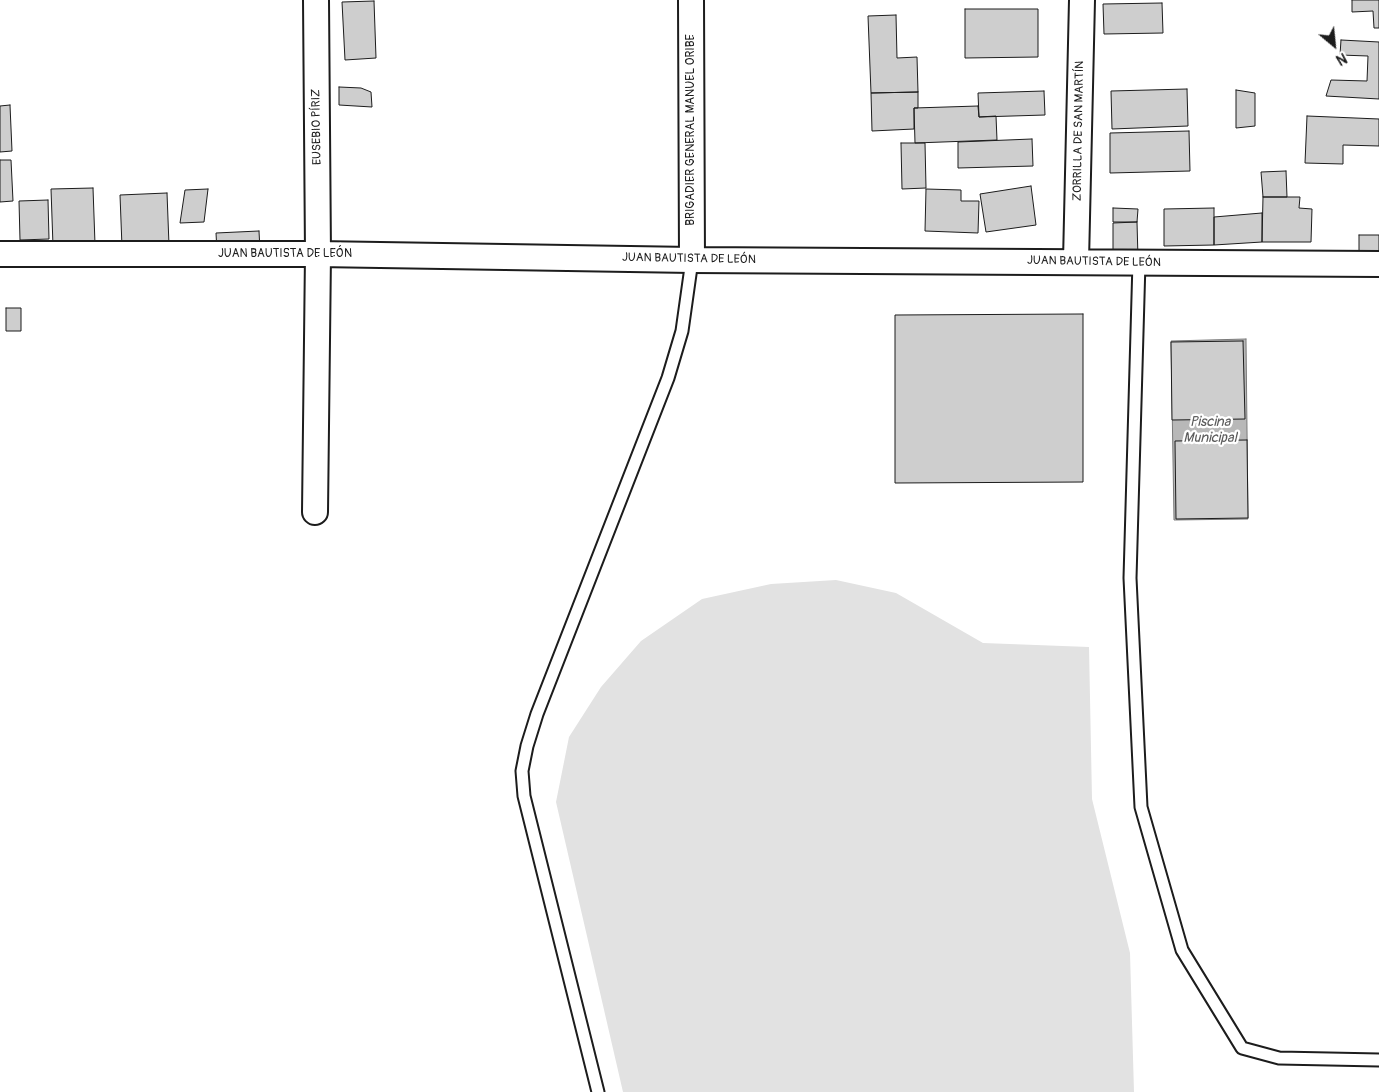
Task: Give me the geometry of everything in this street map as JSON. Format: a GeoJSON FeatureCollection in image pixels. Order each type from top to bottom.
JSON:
{"type":"FeatureCollection","features":[{"type":"Feature","properties":{"kind":"street","name":"EUSEBIO PÍRIZ"},"geometry":{"type":"LineString","coordinates":[[315,512],[318,254],[316,0]]}},
{"type":"Feature","properties":{"kind":"street","name":"BRIGADIER GENERAL MANUEL ORIBE"},"geometry":{"type":"LineString","coordinates":[[691,0],[692,260]]}},
{"type":"Feature","properties":{"kind":"street","name":"ZORRILLA DE SAN MARTÍN"},"geometry":{"type":"LineString","coordinates":[[1076,261],[1082,0]]}},
{"type":"Feature","properties":{"kind":"street","name":"JUAN BAUTISTA DE LEÓN"},"geometry":{"type":"LineString","coordinates":[[0,254],[318,254],[692,260],[1379,264]]}},
{"type":"Feature","properties":{"kind":"lane"},"geometry":{"type":"LineString","coordinates":[[598,1092],[524,796],[522,771],[527,746],[537,714],[668,378],[683,324],[692,260]]}},
{"type":"Feature","properties":{"kind":"lane"},"geometry":{"type":"LineString","coordinates":[[1138,262],[1130,578],[1141,807],[1182,950],[1242,1048],[1279,1058],[1379,1060]]}},
{"type":"Feature","properties":{"kind":"shaded area"},"geometry":{"type":"Polygon","coordinates":[[[836,580],[896,593],[983,643],[1089,647],[1092,799],[1130,953],[1134,1092],[623,1092],[556,802],[569,737],[601,687],[641,641],[702,599],[771,584],[836,580]]]}},
{"type":"Feature","properties":{"kind":"water","name":"Piscina Municipal"},"geometry":{"type":"Polygon","coordinates":[[[1246,339],[1248,519],[1174,520],[1171,341],[1246,339]]]}},
{"type":"Feature","properties":{"kind":"building"},"geometry":{"type":"Polygon","coordinates":[[[1352,0],[1379,0],[1379,28],[1374,28],[1373,11],[1352,12],[1352,0]]]}},
{"type":"Feature","properties":{"kind":"building"},"geometry":{"type":"Polygon","coordinates":[[[374,1],[376,58],[345,60],[342,2],[374,1]]]}},
{"type":"Feature","properties":{"kind":"building"},"geometry":{"type":"Polygon","coordinates":[[[1162,3],[1163,33],[1104,34],[1103,4],[1162,3]]]}},
{"type":"Feature","properties":{"kind":"building"},"geometry":{"type":"Polygon","coordinates":[[[965,9],[1038,9],[1038,57],[965,58],[965,9]]]}},
{"type":"Feature","properties":{"kind":"building"},"geometry":{"type":"Polygon","coordinates":[[[896,15],[897,58],[917,57],[918,92],[871,93],[868,16],[896,15]]]}},
{"type":"Feature","properties":{"kind":"building"},"geometry":{"type":"Polygon","coordinates":[[[1341,40],[1379,42],[1379,99],[1326,96],[1331,80],[1367,81],[1368,56],[1340,55],[1341,40]]]}},
{"type":"Feature","properties":{"kind":"building"},"geometry":{"type":"Polygon","coordinates":[[[339,87],[361,88],[371,92],[372,107],[339,105],[339,87]]]}},
{"type":"Feature","properties":{"kind":"building"},"geometry":{"type":"Polygon","coordinates":[[[1187,89],[1188,126],[1112,129],[1111,91],[1187,89]]]}},
{"type":"Feature","properties":{"kind":"building"},"geometry":{"type":"Polygon","coordinates":[[[1236,90],[1255,93],[1255,126],[1236,128],[1236,90]]]}},
{"type":"Feature","properties":{"kind":"building"},"geometry":{"type":"Polygon","coordinates":[[[1044,91],[1045,115],[979,117],[978,93],[1044,91]]]}},
{"type":"Feature","properties":{"kind":"building"},"geometry":{"type":"Polygon","coordinates":[[[918,92],[918,108],[914,108],[914,129],[872,131],[871,93],[918,92]]]}},
{"type":"Feature","properties":{"kind":"building"},"geometry":{"type":"Polygon","coordinates":[[[10,105],[12,151],[0,152],[0,106],[10,105]]]}},
{"type":"Feature","properties":{"kind":"building"},"geometry":{"type":"Polygon","coordinates":[[[978,106],[979,117],[996,116],[997,140],[915,143],[914,108],[978,106]]]}},
{"type":"Feature","properties":{"kind":"building"},"geometry":{"type":"Polygon","coordinates":[[[1307,116],[1379,119],[1379,146],[1343,145],[1343,164],[1305,163],[1307,116]]]}},
{"type":"Feature","properties":{"kind":"building"},"geometry":{"type":"Polygon","coordinates":[[[1189,131],[1190,171],[1110,173],[1110,133],[1189,131]]]}},
{"type":"Feature","properties":{"kind":"building"},"geometry":{"type":"Polygon","coordinates":[[[1032,139],[1033,166],[958,168],[958,142],[1032,139]]]}},
{"type":"Feature","properties":{"kind":"building"},"geometry":{"type":"Polygon","coordinates":[[[901,143],[925,143],[926,188],[902,189],[901,143]]]}},
{"type":"Feature","properties":{"kind":"building"},"geometry":{"type":"Polygon","coordinates":[[[0,160],[11,160],[13,201],[0,202],[0,160]]]}},
{"type":"Feature","properties":{"kind":"building"},"geometry":{"type":"Polygon","coordinates":[[[1286,171],[1287,197],[1263,197],[1261,172],[1286,171]]]}},
{"type":"Feature","properties":{"kind":"building"},"geometry":{"type":"Polygon","coordinates":[[[1031,186],[1036,225],[986,232],[980,194],[1031,186]]]}},
{"type":"Feature","properties":{"kind":"building"},"geometry":{"type":"Polygon","coordinates":[[[93,188],[95,244],[53,246],[51,189],[93,188]]]}},
{"type":"Feature","properties":{"kind":"building"},"geometry":{"type":"Polygon","coordinates":[[[208,189],[204,222],[180,223],[185,190],[208,189]]]}},
{"type":"Feature","properties":{"kind":"building"},"geometry":{"type":"Polygon","coordinates":[[[926,189],[961,190],[961,201],[979,201],[978,233],[925,231],[926,189]]]}},
{"type":"Feature","properties":{"kind":"building"},"geometry":{"type":"Polygon","coordinates":[[[167,193],[169,245],[122,247],[120,195],[167,193]]]}},
{"type":"Feature","properties":{"kind":"building"},"geometry":{"type":"Polygon","coordinates":[[[1263,197],[1300,197],[1299,208],[1312,209],[1311,242],[1262,242],[1263,197]]]}},
{"type":"Feature","properties":{"kind":"building"},"geometry":{"type":"Polygon","coordinates":[[[48,200],[49,239],[20,240],[19,201],[48,200]]]}},
{"type":"Feature","properties":{"kind":"building"},"geometry":{"type":"Polygon","coordinates":[[[1113,208],[1138,209],[1137,222],[1113,222],[1113,208]]]}},
{"type":"Feature","properties":{"kind":"building"},"geometry":{"type":"Polygon","coordinates":[[[1214,208],[1214,245],[1164,246],[1164,209],[1214,208]]]}},
{"type":"Feature","properties":{"kind":"building"},"geometry":{"type":"Polygon","coordinates":[[[1262,213],[1262,242],[1214,245],[1214,217],[1262,213]]]}},
{"type":"Feature","properties":{"kind":"building"},"geometry":{"type":"Polygon","coordinates":[[[1137,222],[1138,258],[1113,258],[1113,223],[1137,222]]]}},
{"type":"Feature","properties":{"kind":"building"},"geometry":{"type":"Polygon","coordinates":[[[259,231],[260,250],[217,252],[216,233],[259,231]]]}},
{"type":"Feature","properties":{"kind":"building"},"geometry":{"type":"Polygon","coordinates":[[[1359,235],[1379,235],[1379,253],[1359,253],[1359,235]]]}},
{"type":"Feature","properties":{"kind":"building"},"geometry":{"type":"Polygon","coordinates":[[[6,308],[21,308],[21,331],[6,331],[6,308]]]}},
{"type":"Feature","properties":{"kind":"building"},"geometry":{"type":"Polygon","coordinates":[[[1083,314],[1083,482],[895,483],[895,315],[1083,314]]]}},
{"type":"Feature","properties":{"kind":"building"},"geometry":{"type":"Polygon","coordinates":[[[1243,341],[1245,419],[1172,420],[1171,342],[1243,341]]]}},
{"type":"Feature","properties":{"kind":"building"},"geometry":{"type":"Polygon","coordinates":[[[1247,440],[1248,518],[1176,519],[1175,441],[1247,440]]]}}]}
